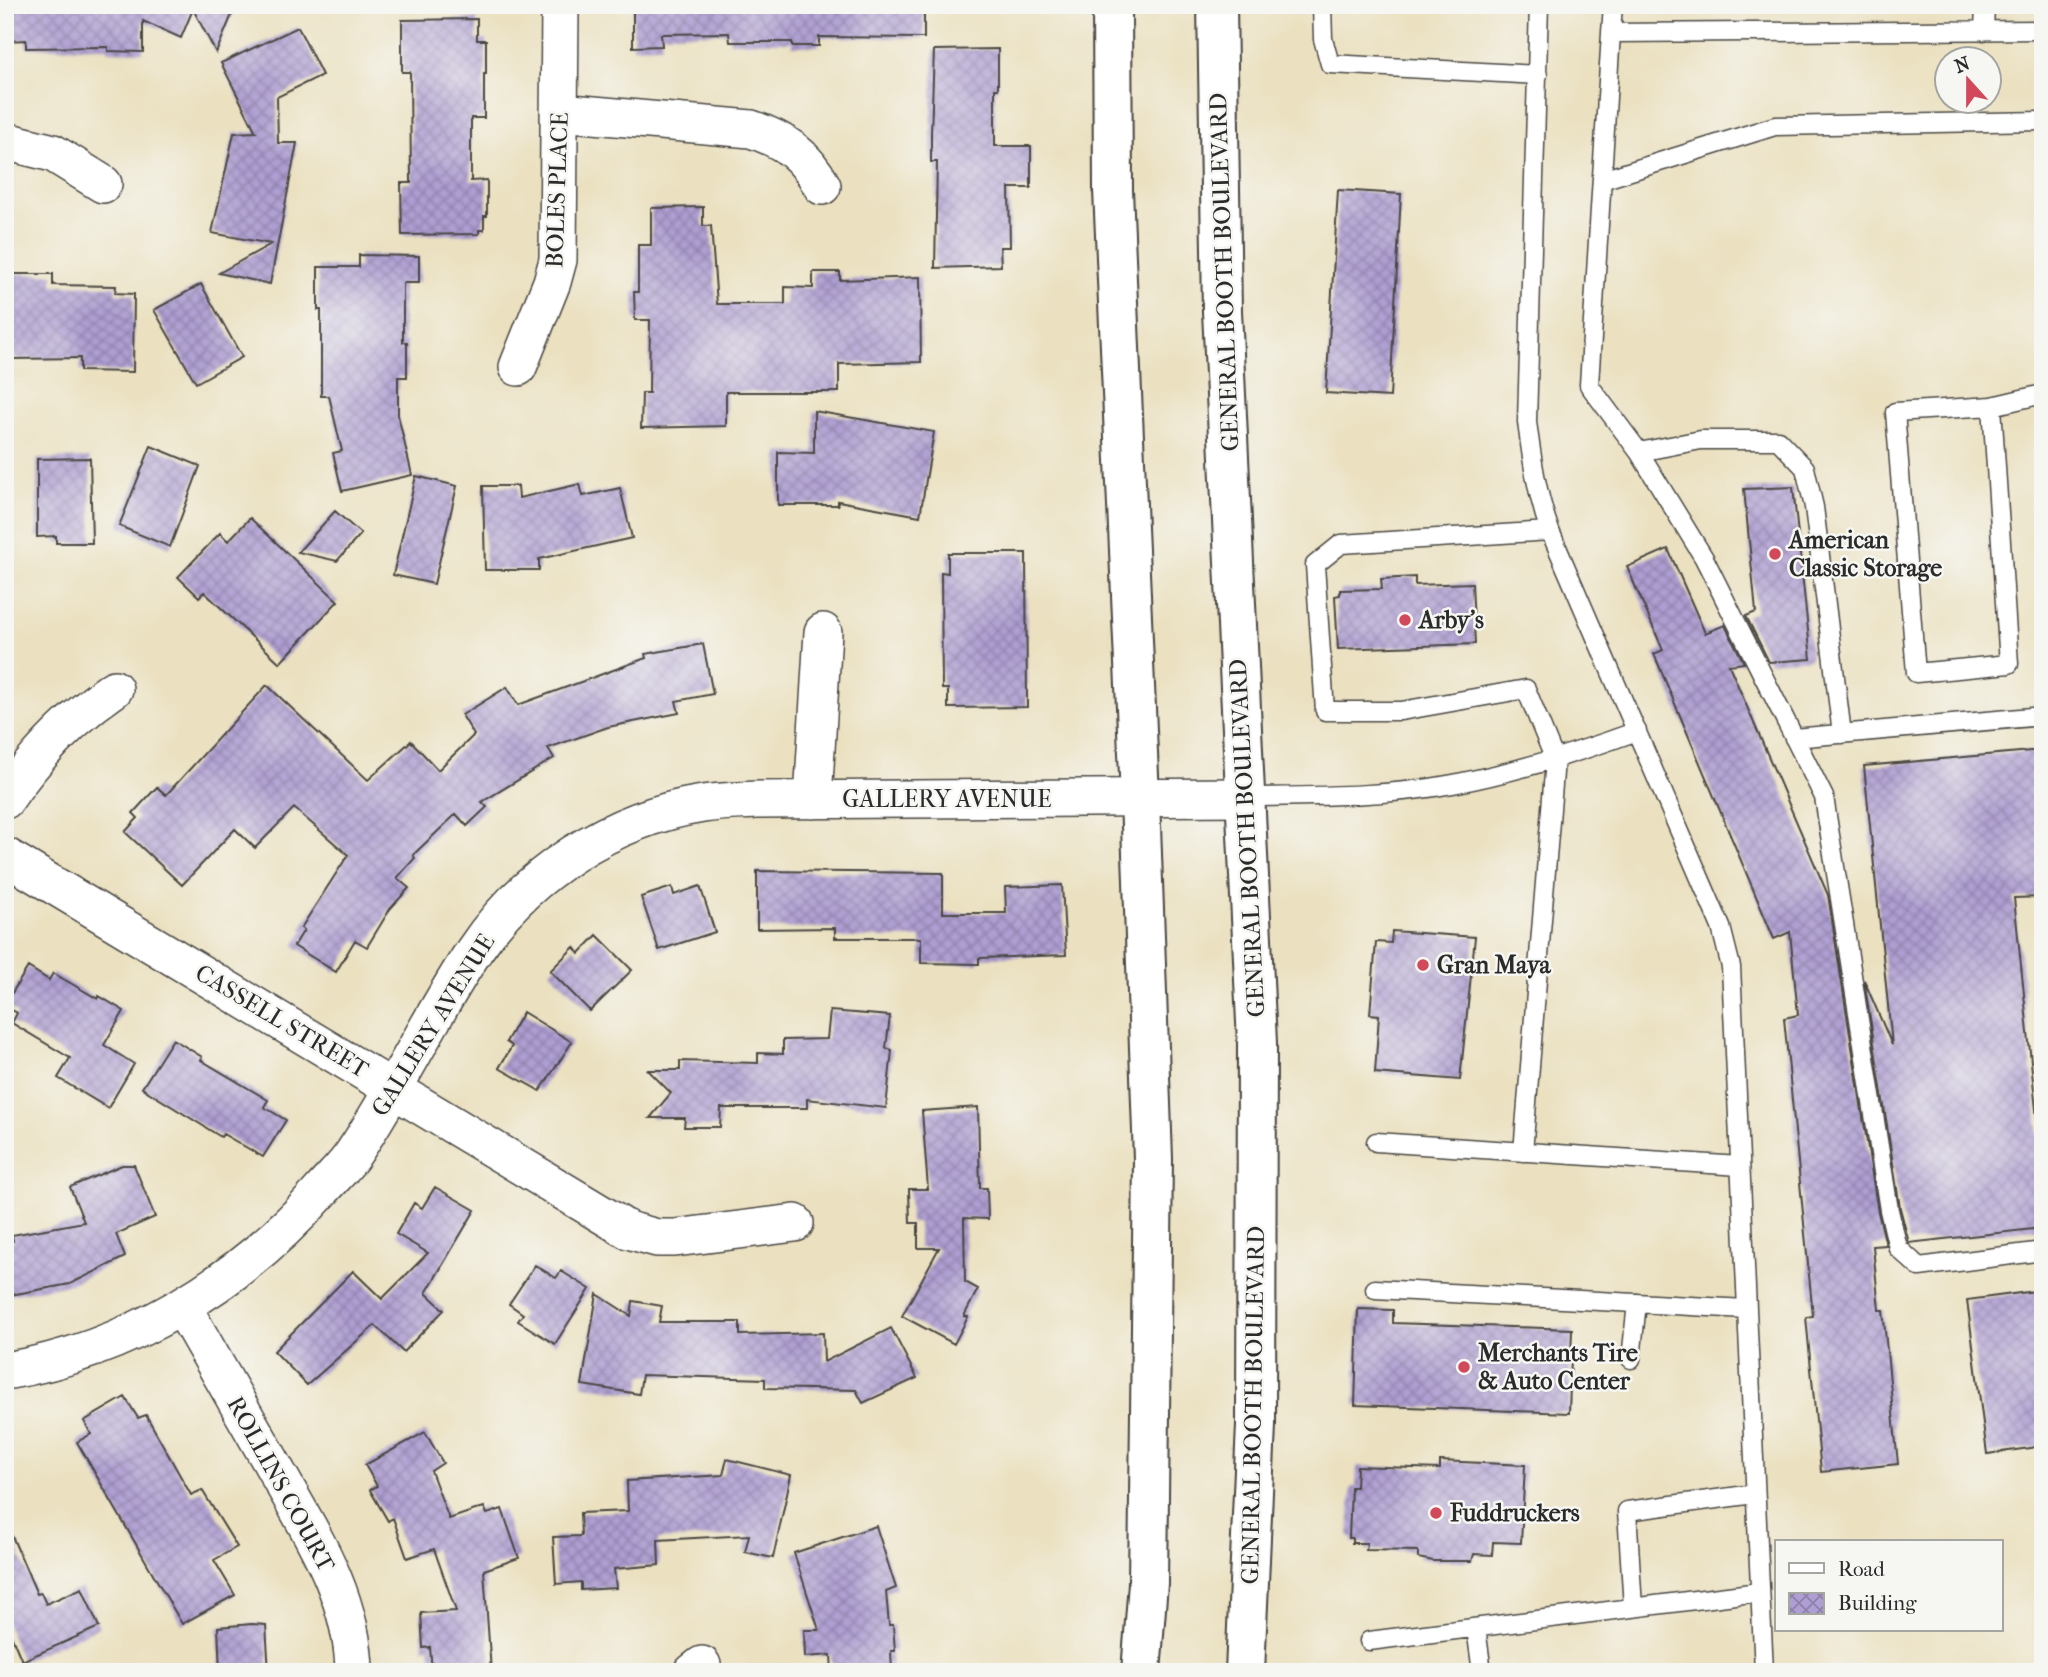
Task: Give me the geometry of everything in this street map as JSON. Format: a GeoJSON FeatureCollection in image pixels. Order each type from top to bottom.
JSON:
{"type":"FeatureCollection","features":[{"type":"Feature","properties":{"kind":"highway"},"geometry":{"type":"LineString","coordinates":[[1112,5],[1113,190],[1153,1160],[1148,1583],[1141,1672]]}},
{"type":"Feature","properties":{"kind":"highway","name":"GENERAL BOOTH BOULEVARD"},"geometry":{"type":"LineString","coordinates":[[1217,5],[1222,311],[1257,1081],[1256,1425],[1245,1672]]}},
{"type":"Feature","properties":{"kind":"street","name":"BOLES PLACE"},"geometry":{"type":"LineString","coordinates":[[518,367],[558,260],[560,5]]}},
{"type":"Feature","properties":{"kind":"street"},"geometry":{"type":"LineString","coordinates":[[560,112],[751,129],[773,136],[798,153],[822,186]]}},
{"type":"Feature","properties":{"kind":"street"},"geometry":{"type":"LineString","coordinates":[[5,141],[52,153],[103,184]]}},
{"type":"Feature","properties":{"kind":"street"},"geometry":{"type":"LineString","coordinates":[[813,800],[823,632]]}},
{"type":"Feature","properties":{"kind":"street"},"geometry":{"type":"LineString","coordinates":[[5,800],[23,773],[61,731],[114,689]]}},
{"type":"Feature","properties":{"kind":"street","name":"GALLERY AVENUE"},"geometry":{"type":"LineString","coordinates":[[5,1371],[36,1366],[98,1347],[182,1306],[244,1264],[298,1218],[354,1154],[474,950],[508,908],[547,872],[601,837],[641,820],[703,804],[756,800],[1246,797]]}},
{"type":"Feature","properties":{"kind":"street","name":"CASSELL STREET"},"geometry":{"type":"LineString","coordinates":[[5,856],[628,1230],[657,1238],[675,1238],[795,1223]]}},
{"type":"Feature","properties":{"kind":"street","name":"ROLLINS COURT"},"geometry":{"type":"LineString","coordinates":[[182,1306],[327,1560],[347,1615],[354,1654],[354,1672]]}},
{"type":"Feature","properties":{"kind":"lane"},"geometry":{"type":"LineString","coordinates":[[1322,5],[1323,39],[1331,64],[1538,75]]}},
{"type":"Feature","properties":{"kind":"lane"},"geometry":{"type":"LineString","coordinates":[[1539,5],[1527,422],[1535,482],[1550,531],[1721,927],[1731,967],[1764,1672]]}},
{"type":"Feature","properties":{"kind":"lane"},"geometry":{"type":"LineString","coordinates":[[1613,5],[1589,385],[1639,452],[1704,558],[1824,797],[1888,1210],[1898,1248],[1919,1267],[2043,1251]]}},
{"type":"Feature","properties":{"kind":"lane"},"geometry":{"type":"LineString","coordinates":[[1984,31],[1985,5]]}},
{"type":"Feature","properties":{"kind":"lane"},"geometry":{"type":"LineString","coordinates":[[1611,33],[2043,30]]}},
{"type":"Feature","properties":{"kind":"lane"},"geometry":{"type":"LineString","coordinates":[[1602,180],[1775,126],[2043,121]]}},
{"type":"Feature","properties":{"kind":"lane"},"geometry":{"type":"LineString","coordinates":[[1992,406],[2009,664],[1916,673],[1895,412],[1992,406],[2043,394]]}},
{"type":"Feature","properties":{"kind":"lane"},"geometry":{"type":"LineString","coordinates":[[1639,452],[1701,440],[1778,440],[1805,468],[1814,507],[1842,734]]}},
{"type":"Feature","properties":{"kind":"lane"},"geometry":{"type":"LineString","coordinates":[[1522,1152],[1555,760],[1526,689],[1401,710],[1325,711],[1315,565],[1341,544],[1550,531]]}},
{"type":"Feature","properties":{"kind":"lane"},"geometry":{"type":"LineString","coordinates":[[1794,738],[2043,716]]}},
{"type":"Feature","properties":{"kind":"lane"},"geometry":{"type":"LineString","coordinates":[[1246,797],[1377,794],[1452,785],[1555,760],[1637,731]]}},
{"type":"Feature","properties":{"kind":"lane"},"geometry":{"type":"LineString","coordinates":[[1376,1142],[1740,1166]]}},
{"type":"Feature","properties":{"kind":"lane"},"geometry":{"type":"LineString","coordinates":[[1375,1289],[1746,1308]]}},
{"type":"Feature","properties":{"kind":"lane"},"geometry":{"type":"LineString","coordinates":[[1631,1359],[1637,1303]]}},
{"type":"Feature","properties":{"kind":"lane"},"geometry":{"type":"LineString","coordinates":[[1633,1608],[1627,1511],[1754,1494]]}},
{"type":"Feature","properties":{"kind":"lane"},"geometry":{"type":"LineString","coordinates":[[1369,1641],[1759,1592]]}},
{"type":"Feature","properties":{"kind":"lane"},"geometry":{"type":"LineString","coordinates":[[1476,1628],[1482,1672]]}},
{"type":"Feature","properties":{"kind":"building"},"geometry":{"type":"Polygon","coordinates":[[[7,5],[236,5],[216,53],[193,9],[181,38],[143,21],[143,52],[108,51],[108,47],[26,48],[26,40],[7,41],[7,5]]]}},
{"type":"Feature","properties":{"kind":"building"},"geometry":{"type":"Polygon","coordinates":[[[633,5],[924,5],[924,38],[819,37],[819,46],[792,46],[792,42],[730,42],[729,33],[661,34],[662,46],[633,47],[633,5]]]}},
{"type":"Feature","properties":{"kind":"building"},"geometry":{"type":"Polygon","coordinates":[[[477,19],[477,40],[486,40],[486,74],[484,118],[471,118],[471,181],[487,180],[487,216],[484,216],[484,230],[479,230],[479,234],[402,235],[401,183],[411,183],[410,72],[402,72],[402,20],[477,19]]]}},
{"type":"Feature","properties":{"kind":"building"},"geometry":{"type":"Polygon","coordinates":[[[298,27],[322,75],[277,97],[278,143],[297,143],[270,284],[219,273],[271,244],[212,233],[234,133],[256,132],[221,63],[298,27]]]}},
{"type":"Feature","properties":{"kind":"building"},"geometry":{"type":"Polygon","coordinates":[[[998,49],[995,146],[1031,146],[1031,188],[1009,188],[1010,247],[1000,247],[1001,266],[935,268],[937,162],[931,162],[934,50],[998,49]]]}},
{"type":"Feature","properties":{"kind":"building"},"geometry":{"type":"Polygon","coordinates":[[[1338,190],[1401,194],[1390,397],[1326,393],[1338,190]]]}},
{"type":"Feature","properties":{"kind":"building"},"geometry":{"type":"Polygon","coordinates":[[[703,207],[703,226],[711,226],[717,304],[785,304],[785,287],[813,288],[813,272],[840,272],[840,280],[920,277],[921,362],[839,364],[839,392],[726,392],[726,426],[641,428],[642,393],[649,393],[650,320],[635,320],[634,292],[638,292],[638,245],[651,245],[651,208],[703,207]]]}},
{"type":"Feature","properties":{"kind":"building"},"geometry":{"type":"Polygon","coordinates":[[[359,255],[419,256],[419,283],[403,283],[403,342],[407,342],[407,377],[398,377],[398,415],[412,475],[342,491],[333,453],[342,451],[329,396],[321,396],[318,267],[359,267],[359,255]]]}},
{"type":"Feature","properties":{"kind":"building"},"geometry":{"type":"Polygon","coordinates":[[[5,274],[53,274],[53,285],[116,286],[115,293],[134,294],[133,372],[80,371],[80,358],[12,359],[11,319],[5,319],[5,274]]]}},
{"type":"Feature","properties":{"kind":"building"},"geometry":{"type":"Polygon","coordinates":[[[201,284],[242,357],[196,383],[154,310],[201,284]]]}},
{"type":"Feature","properties":{"kind":"building"},"geometry":{"type":"Polygon","coordinates":[[[814,411],[934,432],[920,516],[838,501],[838,505],[778,505],[778,452],[814,453],[814,411]]]}},
{"type":"Feature","properties":{"kind":"building"},"geometry":{"type":"Polygon","coordinates":[[[151,446],[200,466],[170,547],[119,526],[151,446]]]}},
{"type":"Feature","properties":{"kind":"building"},"geometry":{"type":"Polygon","coordinates":[[[90,458],[92,543],[56,543],[56,536],[37,537],[37,459],[90,458]]]}},
{"type":"Feature","properties":{"kind":"building"},"geometry":{"type":"Polygon","coordinates":[[[416,476],[457,486],[434,584],[393,575],[416,476]]]}},
{"type":"Feature","properties":{"kind":"building"},"geometry":{"type":"Polygon","coordinates":[[[580,484],[583,496],[620,488],[632,538],[539,559],[539,570],[485,570],[483,486],[518,486],[519,498],[580,484]]]}},
{"type":"Feature","properties":{"kind":"building"},"geometry":{"type":"Polygon","coordinates":[[[1793,487],[1811,659],[1769,662],[1746,616],[1756,612],[1744,489],[1793,487]]]}},
{"type":"Feature","properties":{"kind":"building"},"geometry":{"type":"Polygon","coordinates":[[[335,511],[361,534],[337,561],[298,552],[335,511]]]}},
{"type":"Feature","properties":{"kind":"building"},"geometry":{"type":"Polygon","coordinates":[[[250,518],[338,601],[280,663],[204,592],[199,597],[178,577],[220,533],[228,541],[250,518]]]}},
{"type":"Feature","properties":{"kind":"building"},"geometry":{"type":"Polygon","coordinates":[[[1668,549],[1705,633],[1725,625],[1744,663],[1729,665],[1828,895],[1878,1212],[1886,1245],[1873,1246],[1879,1310],[1883,1310],[1898,1464],[1821,1472],[1806,1317],[1813,1316],[1784,1018],[1798,1015],[1790,932],[1774,939],[1654,654],[1663,650],[1627,567],[1668,549]]]}},
{"type":"Feature","properties":{"kind":"building"},"geometry":{"type":"Polygon","coordinates":[[[948,553],[1026,553],[1027,707],[948,708],[948,689],[942,689],[941,572],[948,573],[948,553]]]}},
{"type":"Feature","properties":{"kind":"building","name":"Arby's"},"geometry":{"type":"Polygon","coordinates":[[[1415,577],[1415,585],[1472,583],[1475,644],[1338,649],[1335,596],[1340,595],[1340,590],[1382,589],[1381,579],[1415,577]]]}},
{"type":"Feature","properties":{"kind":"building"},"geometry":{"type":"Polygon","coordinates":[[[703,644],[713,694],[676,701],[679,713],[608,727],[548,748],[554,758],[482,802],[487,807],[467,826],[456,814],[413,855],[415,858],[397,878],[409,888],[390,909],[367,947],[355,940],[336,972],[294,946],[304,930],[301,928],[348,855],[294,808],[255,848],[235,829],[182,885],[125,832],[138,818],[133,813],[157,787],[166,795],[267,685],[368,780],[411,741],[438,770],[474,735],[462,715],[507,687],[518,705],[646,658],[645,654],[703,644]]]}},
{"type":"Feature","properties":{"kind":"building"},"geometry":{"type":"Polygon","coordinates":[[[2043,750],[2043,897],[2014,898],[2043,1177],[2043,1228],[1909,1243],[1900,1208],[1864,980],[1892,1045],[1864,766],[2043,750]]]}},
{"type":"Feature","properties":{"kind":"building"},"geometry":{"type":"Polygon","coordinates":[[[757,871],[943,873],[943,913],[1006,913],[1005,887],[1062,885],[1066,955],[979,958],[979,964],[921,963],[921,938],[835,938],[835,928],[757,929],[757,871]]]}},
{"type":"Feature","properties":{"kind":"building"},"geometry":{"type":"Polygon","coordinates":[[[700,886],[715,932],[659,950],[641,897],[672,887],[674,895],[700,886]]]}},
{"type":"Feature","properties":{"kind":"building"},"geometry":{"type":"Polygon","coordinates":[[[1392,931],[1475,937],[1460,1080],[1375,1073],[1379,1015],[1370,1014],[1376,942],[1391,943],[1392,931]]]}},
{"type":"Feature","properties":{"kind":"building"},"geometry":{"type":"Polygon","coordinates":[[[597,935],[632,970],[590,1011],[550,971],[574,947],[579,954],[597,935]]]}},
{"type":"Feature","properties":{"kind":"building"},"geometry":{"type":"Polygon","coordinates":[[[28,967],[49,980],[53,973],[124,1011],[104,1045],[134,1064],[108,1108],[58,1078],[70,1058],[12,1023],[17,1013],[5,1004],[28,967]]]}},
{"type":"Feature","properties":{"kind":"building"},"geometry":{"type":"Polygon","coordinates":[[[830,1011],[890,1016],[886,1048],[892,1050],[886,1108],[807,1099],[807,1108],[721,1108],[720,1127],[684,1127],[685,1118],[650,1118],[671,1093],[648,1070],[680,1070],[680,1061],[758,1063],[758,1053],[783,1054],[783,1040],[827,1039],[830,1011]]]}},
{"type":"Feature","properties":{"kind":"building"},"geometry":{"type":"Polygon","coordinates":[[[523,1012],[572,1042],[540,1091],[499,1068],[512,1046],[506,1042],[523,1012]]]}},
{"type":"Feature","properties":{"kind":"building"},"geometry":{"type":"Polygon","coordinates":[[[173,1039],[202,1057],[201,1060],[268,1100],[264,1107],[286,1120],[263,1157],[223,1134],[221,1137],[142,1088],[173,1039]]]}},
{"type":"Feature","properties":{"kind":"building"},"geometry":{"type":"Polygon","coordinates":[[[978,1107],[980,1188],[987,1188],[988,1219],[964,1218],[965,1282],[978,1289],[954,1344],[902,1316],[939,1248],[918,1248],[918,1223],[910,1223],[909,1189],[928,1189],[922,1111],[978,1107]]]}},
{"type":"Feature","properties":{"kind":"building"},"geometry":{"type":"Polygon","coordinates":[[[122,1165],[134,1165],[155,1217],[116,1234],[125,1257],[70,1284],[5,1296],[5,1242],[13,1241],[12,1235],[84,1222],[70,1187],[122,1165]]]}},
{"type":"Feature","properties":{"kind":"building"},"geometry":{"type":"Polygon","coordinates":[[[435,1187],[475,1210],[426,1293],[444,1310],[403,1352],[375,1325],[307,1385],[274,1351],[353,1271],[382,1299],[428,1253],[396,1234],[414,1203],[422,1208],[435,1187]]]}},
{"type":"Feature","properties":{"kind":"building"},"geometry":{"type":"Polygon","coordinates":[[[535,1265],[556,1278],[561,1271],[590,1289],[555,1344],[518,1321],[523,1314],[509,1304],[535,1265]]]}},
{"type":"Feature","properties":{"kind":"building"},"geometry":{"type":"Polygon","coordinates":[[[2043,1290],[2043,1446],[1987,1454],[1967,1300],[2043,1290]]]}},
{"type":"Feature","properties":{"kind":"building"},"geometry":{"type":"Polygon","coordinates":[[[597,1294],[631,1316],[633,1301],[662,1306],[659,1322],[740,1322],[740,1335],[823,1333],[824,1362],[891,1328],[917,1378],[863,1403],[856,1390],[765,1388],[765,1379],[642,1375],[639,1394],[582,1385],[597,1294]]]}},
{"type":"Feature","properties":{"kind":"building","name":"Merchants Tire & Auto Center"},"geometry":{"type":"Polygon","coordinates":[[[1358,1309],[1393,1310],[1393,1323],[1572,1329],[1569,1413],[1355,1405],[1358,1309]]]}},
{"type":"Feature","properties":{"kind":"building"},"geometry":{"type":"Polygon","coordinates":[[[125,1397],[138,1418],[146,1415],[191,1495],[202,1490],[237,1547],[214,1560],[235,1595],[182,1624],[77,1442],[91,1434],[84,1421],[125,1397]]]}},
{"type":"Feature","properties":{"kind":"building"},"geometry":{"type":"Polygon","coordinates":[[[425,1432],[443,1463],[431,1471],[449,1519],[484,1507],[487,1514],[502,1509],[519,1558],[484,1570],[491,1672],[477,1672],[476,1668],[432,1671],[430,1647],[423,1648],[421,1613],[456,1611],[434,1549],[407,1558],[393,1518],[388,1521],[370,1490],[377,1486],[365,1465],[425,1432]]]}},
{"type":"Feature","properties":{"kind":"building"},"geometry":{"type":"Polygon","coordinates":[[[727,1459],[791,1475],[773,1558],[745,1552],[749,1535],[658,1540],[659,1565],[614,1569],[616,1588],[581,1590],[581,1582],[556,1584],[553,1537],[581,1536],[580,1513],[628,1511],[627,1481],[723,1475],[727,1459]]]}},
{"type":"Feature","properties":{"kind":"building","name":"Fuddruckers"},"geometry":{"type":"Polygon","coordinates":[[[1440,1461],[1525,1465],[1521,1543],[1493,1542],[1492,1555],[1474,1554],[1472,1561],[1433,1561],[1418,1558],[1418,1551],[1366,1550],[1367,1543],[1352,1543],[1352,1538],[1349,1538],[1351,1487],[1356,1487],[1357,1466],[1440,1469],[1440,1461]]]}},
{"type":"Feature","properties":{"kind":"building"},"geometry":{"type":"Polygon","coordinates":[[[5,1520],[37,1594],[41,1593],[46,1604],[82,1588],[99,1627],[22,1661],[5,1621],[5,1520]]]}},
{"type":"Feature","properties":{"kind":"building"},"geometry":{"type":"Polygon","coordinates":[[[876,1526],[896,1588],[886,1592],[895,1651],[891,1651],[892,1672],[832,1672],[831,1655],[805,1657],[804,1630],[819,1630],[794,1553],[876,1526]]]}},
{"type":"Feature","properties":{"kind":"building"},"geometry":{"type":"Polygon","coordinates":[[[266,1625],[269,1672],[220,1672],[218,1627],[266,1625]]]}},
{"type":"Feature","properties":{"kind":"place","name":"American Classic Storage"},"geometry":{"type":"Point","coordinates":[1775,554]}},
{"type":"Feature","properties":{"kind":"place","name":"Arby's"},"geometry":{"type":"Point","coordinates":[1405,620]}},
{"type":"Feature","properties":{"kind":"place","name":"Gran Maya"},"geometry":{"type":"Point","coordinates":[1423,965]}},
{"type":"Feature","properties":{"kind":"place","name":"Merchants Tire & Auto Center"},"geometry":{"type":"Point","coordinates":[1464,1367]}},
{"type":"Feature","properties":{"kind":"place","name":"Fuddruckers"},"geometry":{"type":"Point","coordinates":[1436,1513]}}]}
